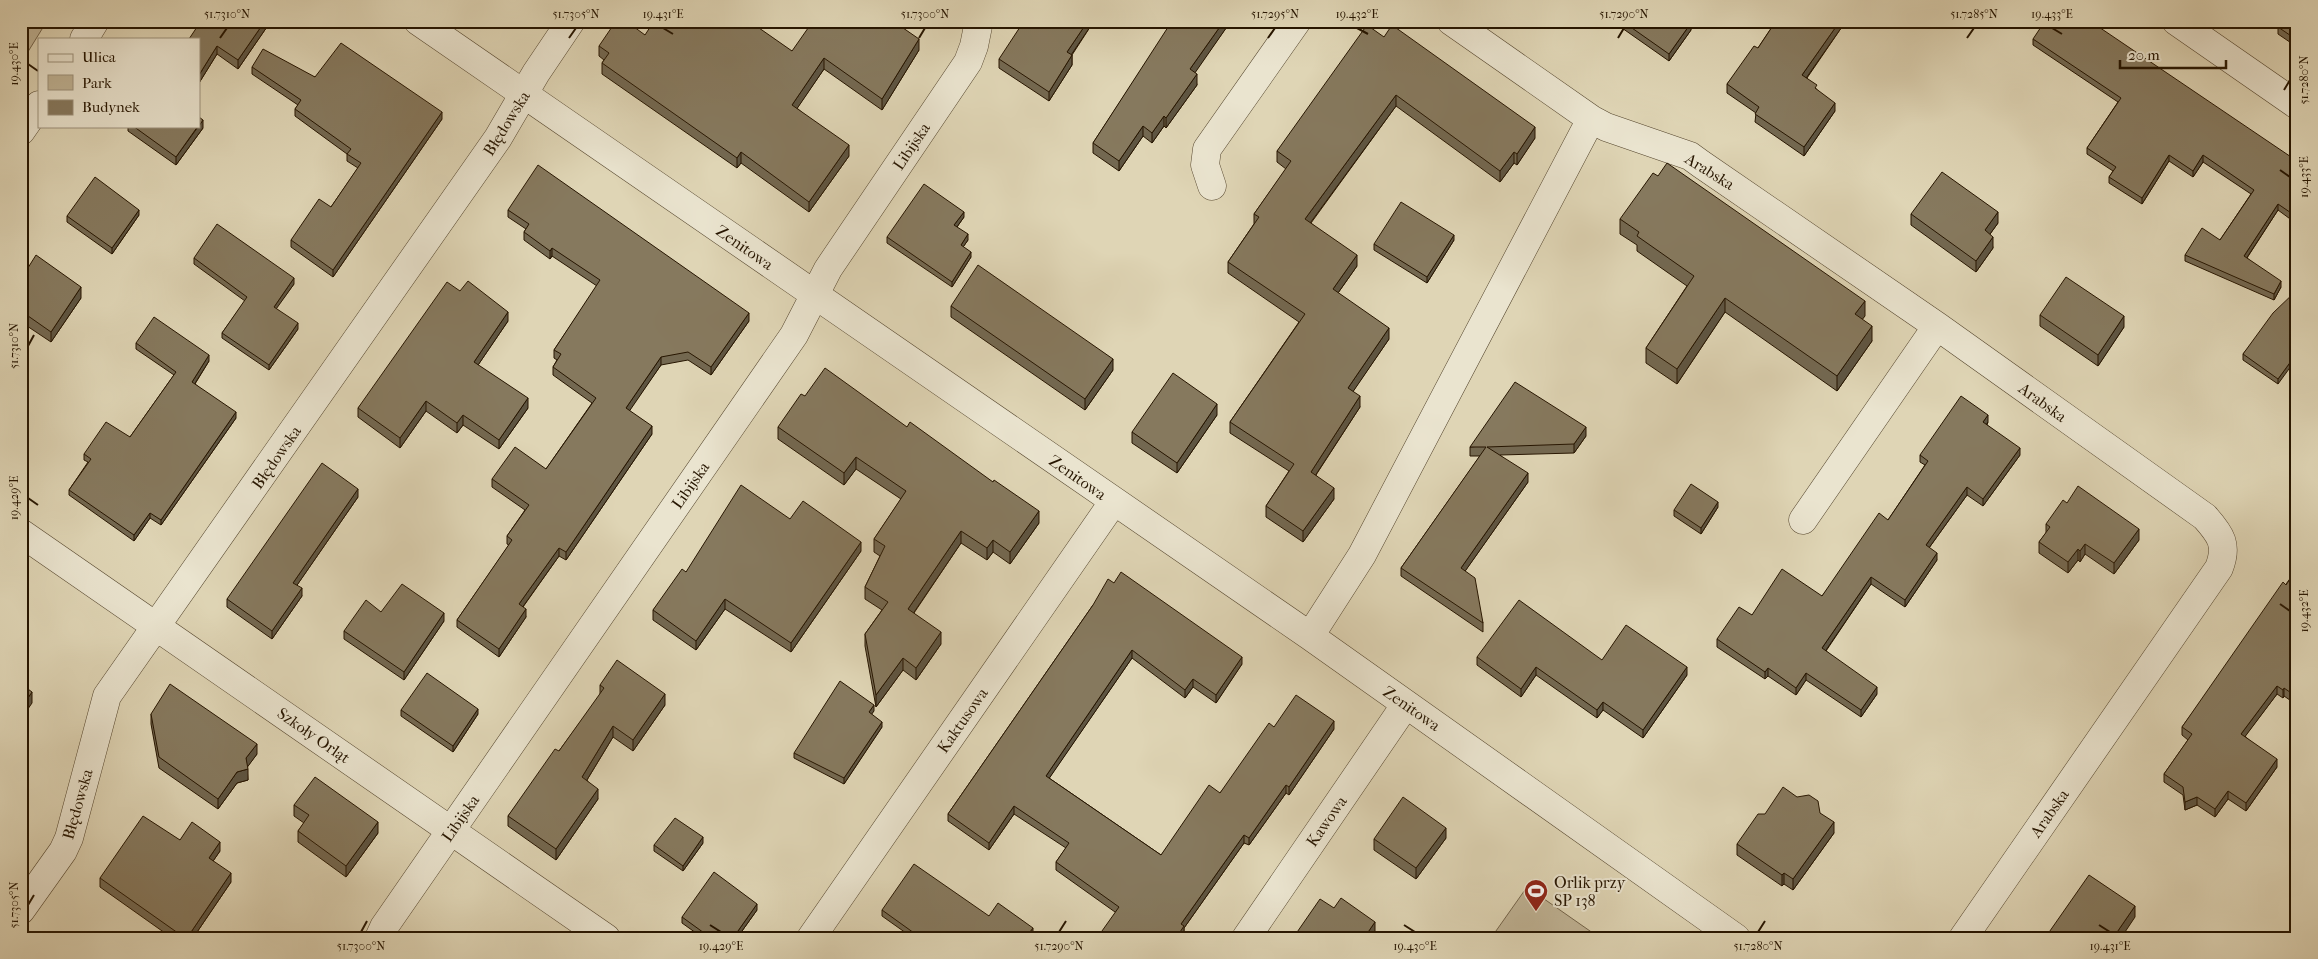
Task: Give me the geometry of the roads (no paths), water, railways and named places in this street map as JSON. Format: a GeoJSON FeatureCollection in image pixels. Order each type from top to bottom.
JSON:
{"type":"FeatureCollection","features":[{"type":"Feature","properties":{"kind":"street"},"geometry":{"type":"LineString","coordinates":[[85,38],[96,21]]}},
{"type":"Feature","properties":{"kind":"street","name":"Zenitowa"},"geometry":{"type":"LineString","coordinates":[[418,21],[1310,636],[1736,938]]}},
{"type":"Feature","properties":{"kind":"street","name":"Błędowska"},"geometry":{"type":"LineString","coordinates":[[21,910],[62,852],[69,838],[107,696],[498,138],[571,21]]}},
{"type":"Feature","properties":{"kind":"street","name":"Libijska"},"geometry":{"type":"LineString","coordinates":[[379,938],[794,335],[828,269],[968,62],[974,46],[979,21]]}},
{"type":"Feature","properties":{"kind":"street"},"geometry":{"type":"LineString","coordinates":[[1212,186],[1204,165],[1207,149],[1296,21]]}},
{"type":"Feature","properties":{"kind":"street","name":"Arabska"},"geometry":{"type":"LineString","coordinates":[[1451,21],[1591,119],[1606,127],[1690,156],[1937,326],[2205,517],[2215,528],[2224,544],[2223,557],[2219,568],[1963,938]]}},
{"type":"Feature","properties":{"kind":"street"},"geometry":{"type":"LineString","coordinates":[[2176,21],[2297,105]]}},
{"type":"Feature","properties":{"kind":"street"},"geometry":{"type":"LineString","coordinates":[[21,131],[38,106]]}},
{"type":"Feature","properties":{"kind":"street"},"geometry":{"type":"LineString","coordinates":[[1310,636],[1362,555],[1591,119]]}},
{"type":"Feature","properties":{"kind":"street"},"geometry":{"type":"LineString","coordinates":[[1803,520],[1937,326]]}},
{"type":"Feature","properties":{"kind":"street","name":"Kaktusowa"},"geometry":{"type":"LineString","coordinates":[[811,938],[1114,501]]}},
{"type":"Feature","properties":{"kind":"street","name":"Szkoły Orląt"},"geometry":{"type":"LineString","coordinates":[[21,533],[606,938]]}},
{"type":"Feature","properties":{"kind":"street","name":"Kawowa"},"geometry":{"type":"LineString","coordinates":[[1246,938],[1406,704]]}},
{"type":"Feature","properties":{"kind":"place","name":"Orlik przy SP 138"},"geometry":{"type":"Point","coordinates":[1536,912]}}]}
